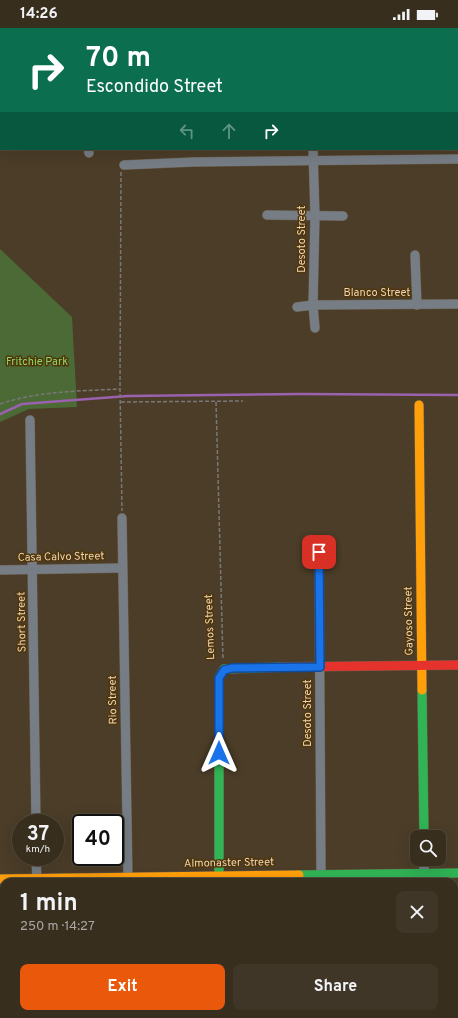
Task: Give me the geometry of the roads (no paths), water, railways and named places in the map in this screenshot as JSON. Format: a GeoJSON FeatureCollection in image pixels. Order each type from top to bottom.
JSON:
{"type":"FeatureCollection","features":[{"type":"Feature","properties":{"kind":"street","name":"Desoto Street"},"geometry":{"type":"LineString","coordinates":[[312,150],[314,216],[313,306],[315,328]]}},
{"type":"Feature","properties":{"kind":"street"},"geometry":{"type":"LineString","coordinates":[[124,165],[193,162],[313,162],[458,159]]}},
{"type":"Feature","properties":{"kind":"street"},"geometry":{"type":"LineString","coordinates":[[267,215],[343,216]]}},
{"type":"Feature","properties":{"kind":"street"},"geometry":{"type":"LineString","coordinates":[[415,255],[417,305]]}},
{"type":"Feature","properties":{"kind":"street","name":"Blanco Street"},"geometry":{"type":"LineString","coordinates":[[297,307],[458,304]]}},
{"type":"Feature","properties":{"kind":"street","name":"Gayoso Street"},"geometry":{"type":"LineString","coordinates":[[419,405],[424,830]]}},
{"type":"Feature","properties":{"kind":"street","name":"Short Street"},"geometry":{"type":"LineString","coordinates":[[30,420],[36,814]]}},
{"type":"Feature","properties":{"kind":"street","name":"Rio Street"},"geometry":{"type":"LineString","coordinates":[[122,518],[128,878]]}},
{"type":"Feature","properties":{"kind":"street","name":"Desoto Street"},"geometry":{"type":"LineString","coordinates":[[319,552],[321,874]]}},
{"type":"Feature","properties":{"kind":"street","name":"Casa Calvo Street"},"geometry":{"type":"LineString","coordinates":[[0,570],[122,568]]}},
{"type":"Feature","properties":{"kind":"street"},"geometry":{"type":"LineString","coordinates":[[320,667],[458,665]]}},
{"type":"Feature","properties":{"kind":"street","name":"Lemos Street"},"geometry":{"type":"LineString","coordinates":[[219,875],[219,678],[224,670],[232,668],[320,667]]}},
{"type":"Feature","properties":{"kind":"street"},"geometry":{"type":"LineString","coordinates":[[36,866],[37,878]]}},
{"type":"Feature","properties":{"kind":"street"},"geometry":{"type":"LineString","coordinates":[[424,866],[424,873]]}},
{"type":"Feature","properties":{"kind":"street","name":"Almonaster Street"},"geometry":{"type":"LineString","coordinates":[[164,878],[219,875],[458,872]]}},
{"type":"Feature","properties":{"kind":"waterway"},"geometry":{"type":"LineString","coordinates":[[0,414],[22,404],[128,396],[301,394],[458,395]]}},
{"type":"Feature","properties":{"kind":"park label","name":"Fritchie Park"},"geometry":{"type":"Point","coordinates":[37,362]}}]}
